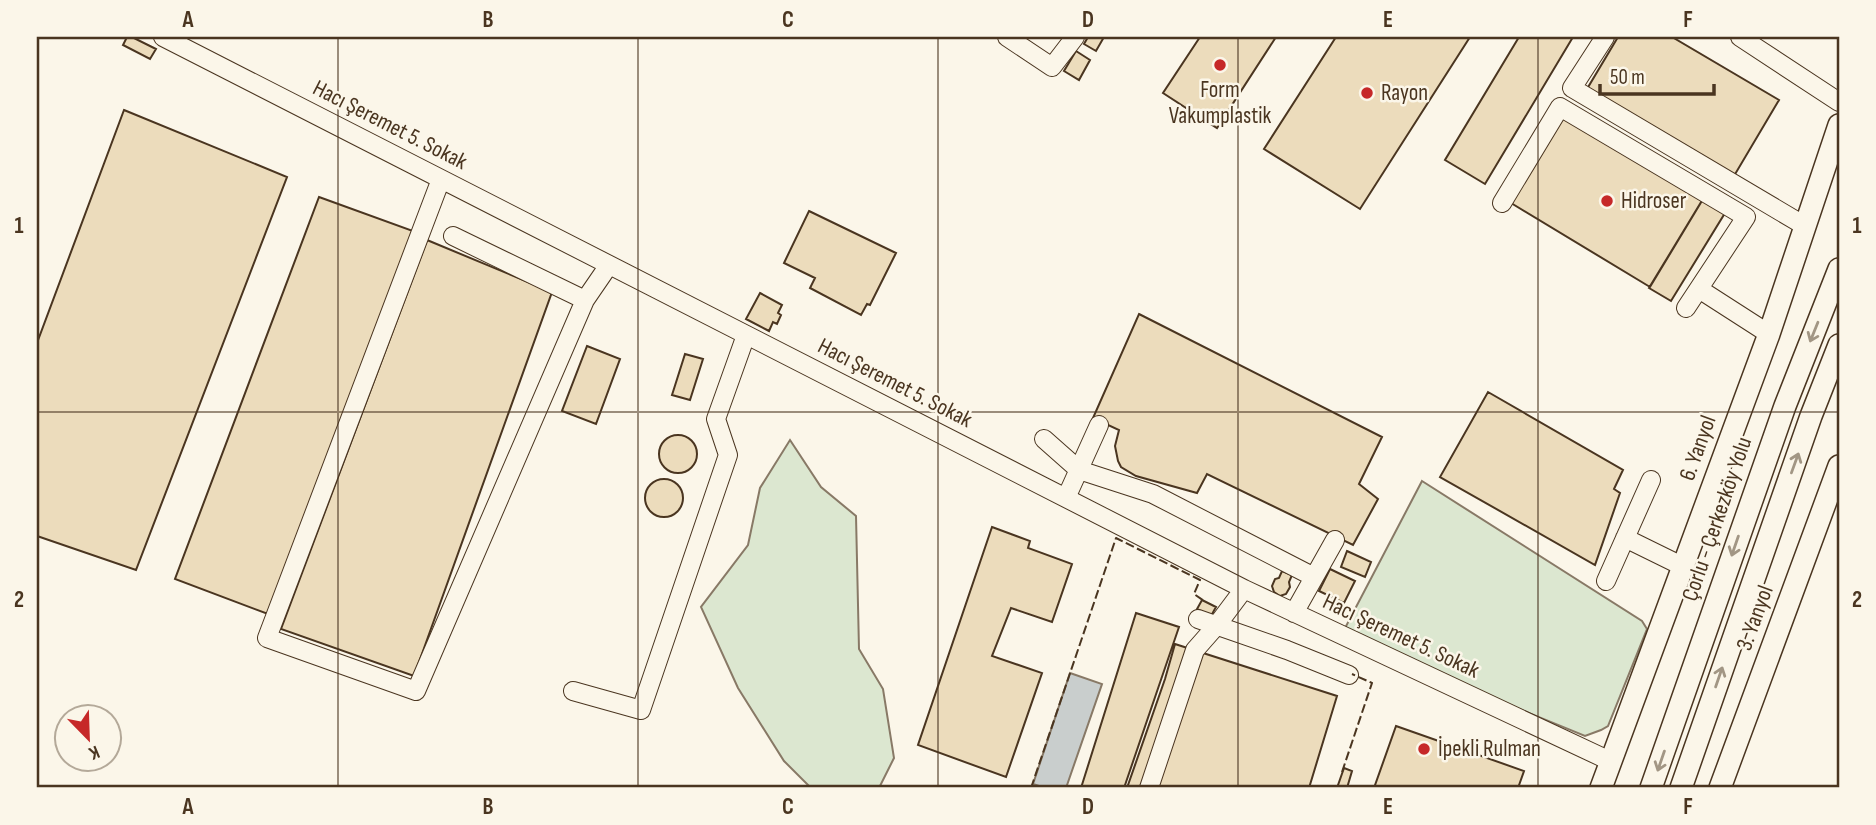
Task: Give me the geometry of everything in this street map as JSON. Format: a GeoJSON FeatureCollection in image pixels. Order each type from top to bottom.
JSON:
{"type":"FeatureCollection","features":[{"type":"Feature","properties":{"kind":"main road","name":"6. Yanyol"},"geometry":{"type":"LineString","coordinates":[[1601,788],[1769,334],[1839,125]]}},
{"type":"Feature","properties":{"kind":"main road","name":"Çorlu - Çerkezköy Yolu"},"geometry":{"type":"LineString","coordinates":[[1651,788],[1784,406],[1839,269]]}},
{"type":"Feature","properties":{"kind":"main road"},"geometry":{"type":"LineString","coordinates":[[1681,788],[1807,428],[1839,345]]}},
{"type":"Feature","properties":{"kind":"main road","name":"3. Yanyol"},"geometry":{"type":"LineString","coordinates":[[1720,788],[1839,466]]}},
{"type":"Feature","properties":{"kind":"street","name":"Hacı Şeremet 5. Sokak"},"geometry":{"type":"LineString","coordinates":[[163,37],[1244,589],[1610,761]]}},
{"type":"Feature","properties":{"kind":"street"},"geometry":{"type":"LineString","coordinates":[[1007,37],[1052,67],[1075,37]]}},
{"type":"Feature","properties":{"kind":"street"},"geometry":{"type":"LineString","coordinates":[[1605,37],[1572,88],[1805,226]]}},
{"type":"Feature","properties":{"kind":"street"},"geometry":{"type":"LineString","coordinates":[[1740,37],[1839,102]]}},
{"type":"Feature","properties":{"kind":"street"},"geometry":{"type":"LineString","coordinates":[[1502,203],[1560,107],[1746,217],[1686,308]]}},
{"type":"Feature","properties":{"kind":"street"},"geometry":{"type":"LineString","coordinates":[[441,179],[267,638],[416,691],[584,300],[609,265]]}},
{"type":"Feature","properties":{"kind":"street"},"geometry":{"type":"LineString","coordinates":[[453,236],[584,300]]}},
{"type":"Feature","properties":{"kind":"street"},"geometry":{"type":"LineString","coordinates":[[1699,289],[1769,334]]}},
{"type":"Feature","properties":{"kind":"street"},"geometry":{"type":"LineString","coordinates":[[573,691],[641,710],[728,455],[716,419],[746,335]]}},
{"type":"Feature","properties":{"kind":"street"},"geometry":{"type":"LineString","coordinates":[[1066,498],[1099,425]]}},
{"type":"Feature","properties":{"kind":"street"},"geometry":{"type":"LineString","coordinates":[[1044,439],[1079,470],[1153,494],[1314,577]]}},
{"type":"Feature","properties":{"kind":"street"},"geometry":{"type":"LineString","coordinates":[[1606,581],[1651,481]]}},
{"type":"Feature","properties":{"kind":"street"},"geometry":{"type":"LineString","coordinates":[[1625,538],[1682,566]]}},
{"type":"Feature","properties":{"kind":"street"},"geometry":{"type":"LineString","coordinates":[[1294,613],[1335,540]]}},
{"type":"Feature","properties":{"kind":"street"},"geometry":{"type":"LineString","coordinates":[[1149,788],[1195,650],[1244,589]]}},
{"type":"Feature","properties":{"kind":"street"},"geometry":{"type":"LineString","coordinates":[[1198,619],[1349,675]]}},
{"type":"Feature","properties":{"kind":"green space"},"geometry":{"type":"Polygon","coordinates":[[[790,440],[821,487],[856,516],[859,649],[883,689],[894,758],[879,788],[811,788],[784,761],[738,688],[701,607],[748,545],[760,488],[790,440]]]}},
{"type":"Feature","properties":{"kind":"green space"},"geometry":{"type":"Polygon","coordinates":[[[1422,481],[1642,621],[1647,629],[1608,726],[1585,736],[1480,693],[1344,630],[1422,481]]]}},
{"type":"Feature","properties":{"kind":"shaded area"},"geometry":{"type":"Polygon","coordinates":[[[1070,673],[1102,684],[1066,788],[1045,788],[1033,784],[1070,673]]]}},
{"type":"Feature","properties":{"kind":"building"},"geometry":{"type":"Polygon","coordinates":[[[127,37],[156,49],[150,59],[123,45],[127,37]]]}},
{"type":"Feature","properties":{"kind":"building"},"geometry":{"type":"Polygon","coordinates":[[[1088,37],[1104,37],[1096,51],[1084,44],[1088,37]]]}},
{"type":"Feature","properties":{"kind":"building","name":"Form Vakumplastik"},"geometry":{"type":"Polygon","coordinates":[[[1200,37],[1276,37],[1217,128],[1163,93],[1200,37]]]}},
{"type":"Feature","properties":{"kind":"building","name":"Rayon"},"geometry":{"type":"Polygon","coordinates":[[[1336,37],[1470,37],[1360,209],[1264,149],[1336,37]]]}},
{"type":"Feature","properties":{"kind":"building"},"geometry":{"type":"Polygon","coordinates":[[[1519,37],[1573,37],[1485,184],[1445,160],[1519,37]]]}},
{"type":"Feature","properties":{"kind":"building"},"geometry":{"type":"Polygon","coordinates":[[[1618,37],[1672,37],[1779,100],[1734,176],[1587,89],[1618,37]]]}},
{"type":"Feature","properties":{"kind":"building"},"geometry":{"type":"Polygon","coordinates":[[[1076,51],[1090,60],[1079,80],[1064,71],[1076,51]]]}},
{"type":"Feature","properties":{"kind":"building"},"geometry":{"type":"Polygon","coordinates":[[[124,110],[287,177],[136,570],[37,536],[37,343],[124,110]]]}},
{"type":"Feature","properties":{"kind":"building","name":"Hidroser"},"geometry":{"type":"Polygon","coordinates":[[[1565,115],[1703,199],[1650,287],[1511,203],[1565,115]]]}},
{"type":"Feature","properties":{"kind":"building"},"geometry":{"type":"Polygon","coordinates":[[[319,197],[413,231],[268,614],[175,579],[319,197]]]}},
{"type":"Feature","properties":{"kind":"building"},"geometry":{"type":"Polygon","coordinates":[[[1703,199],[1725,213],[1671,301],[1649,288],[1703,199]]]}},
{"type":"Feature","properties":{"kind":"building"},"geometry":{"type":"Polygon","coordinates":[[[809,211],[896,253],[870,305],[867,304],[861,315],[810,288],[815,278],[784,263],[809,211]]]}},
{"type":"Feature","properties":{"kind":"building"},"geometry":{"type":"Polygon","coordinates":[[[427,240],[552,292],[414,676],[281,629],[427,240]]]}},
{"type":"Feature","properties":{"kind":"building"},"geometry":{"type":"Polygon","coordinates":[[[760,293],[782,305],[777,324],[773,322],[769,331],[746,319],[760,293]]]}},
{"type":"Feature","properties":{"kind":"building"},"geometry":{"type":"Polygon","coordinates":[[[1139,314],[1382,437],[1359,484],[1378,499],[1353,545],[1207,474],[1197,493],[1136,476],[1121,467],[1115,446],[1119,430],[1093,418],[1139,314]]]}},
{"type":"Feature","properties":{"kind":"building"},"geometry":{"type":"Polygon","coordinates":[[[587,346],[620,359],[596,424],[562,411],[587,346]]]}},
{"type":"Feature","properties":{"kind":"building"},"geometry":{"type":"Polygon","coordinates":[[[685,354],[703,359],[690,400],[672,395],[685,354]]]}},
{"type":"Feature","properties":{"kind":"building"},"geometry":{"type":"Polygon","coordinates":[[[1488,392],[1623,470],[1614,489],[1620,493],[1595,565],[1440,477],[1488,392]]]}},
{"type":"Feature","properties":{"kind":"building"},"geometry":{"type":"Polygon","coordinates":[[[678,435],[691,441],[697,454],[691,467],[678,473],[665,467],[659,454],[665,441],[678,435]]]}},
{"type":"Feature","properties":{"kind":"building"},"geometry":{"type":"Polygon","coordinates":[[[664,479],[677,485],[683,498],[677,511],[664,517],[651,511],[645,498],[651,485],[664,479]]]}},
{"type":"Feature","properties":{"kind":"building"},"geometry":{"type":"Polygon","coordinates":[[[992,527],[1030,541],[1028,548],[1072,564],[1052,622],[1011,608],[992,656],[1042,673],[1006,777],[918,745],[992,527]]]}},
{"type":"Feature","properties":{"kind":"building"},"geometry":{"type":"Polygon","coordinates":[[[1347,551],[1371,562],[1365,577],[1341,567],[1347,551]]]}},
{"type":"Feature","properties":{"kind":"building"},"geometry":{"type":"Polygon","coordinates":[[[1330,569],[1355,581],[1344,603],[1319,591],[1330,569]]]}},
{"type":"Feature","properties":{"kind":"building"},"geometry":{"type":"Polygon","coordinates":[[[1282,571],[1292,575],[1286,594],[1280,596],[1274,592],[1272,586],[1282,571]]]}},
{"type":"Feature","properties":{"kind":"building"},"geometry":{"type":"Polygon","coordinates":[[[1202,600],[1216,607],[1211,616],[1197,609],[1202,600]]]}},
{"type":"Feature","properties":{"kind":"building"},"geometry":{"type":"Polygon","coordinates":[[[1136,613],[1179,627],[1124,788],[1081,788],[1136,613]]]}},
{"type":"Feature","properties":{"kind":"building"},"geometry":{"type":"Polygon","coordinates":[[[1175,644],[1337,696],[1309,788],[1127,788],[1175,644]]]}},
{"type":"Feature","properties":{"kind":"building","name":"İpekli Rulman"},"geometry":{"type":"Polygon","coordinates":[[[1396,726],[1524,771],[1518,788],[1374,788],[1396,726]]]}},
{"type":"Feature","properties":{"kind":"building"},"geometry":{"type":"Polygon","coordinates":[[[1344,768],[1352,771],[1347,788],[1337,788],[1344,768]]]}},
{"type":"Feature","properties":{"kind":"fence"},"geometry":{"type":"LineString","coordinates":[[1031,788],[1116,538],[1200,580],[1194,594],[1204,601]]}},
{"type":"Feature","properties":{"kind":"fence"},"geometry":{"type":"LineString","coordinates":[[1342,772],[1372,683],[1352,674]]}},
{"type":"Feature","properties":{"kind":"place","name":"Form Vakumplastik"},"geometry":{"type":"Point","coordinates":[1220,65]}},
{"type":"Feature","properties":{"kind":"place","name":"Rayon"},"geometry":{"type":"Point","coordinates":[1367,93]}},
{"type":"Feature","properties":{"kind":"place","name":"Hidroser"},"geometry":{"type":"Point","coordinates":[1607,201]}},
{"type":"Feature","properties":{"kind":"place","name":"İpekli Rulman"},"geometry":{"type":"Point","coordinates":[1424,749]}}]}
